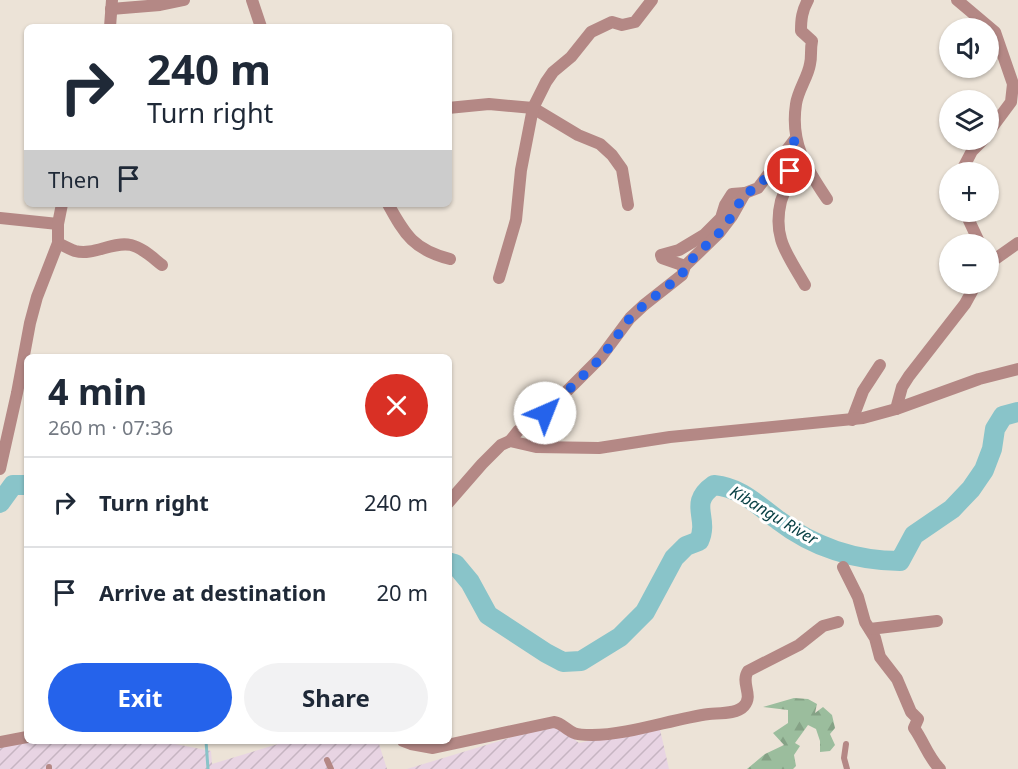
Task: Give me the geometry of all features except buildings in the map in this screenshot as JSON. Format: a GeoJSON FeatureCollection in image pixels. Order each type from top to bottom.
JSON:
{"type":"FeatureCollection","features":[{"type":"Feature","properties":{"kind":"street"},"geometry":{"type":"LineString","coordinates":[[110,24],[111,4],[160,5],[184,0]]}},
{"type":"Feature","properties":{"kind":"street"},"geometry":{"type":"LineString","coordinates":[[252,0],[260,24]]}},
{"type":"Feature","properties":{"kind":"street"},"geometry":{"type":"LineString","coordinates":[[499,278],[516,220],[521,170],[533,108],[546,82],[591,33],[612,22],[622,25],[635,22],[652,0]]}},
{"type":"Feature","properties":{"kind":"street"},"geometry":{"type":"LineString","coordinates":[[804,285],[783,250],[778,218],[790,171],[789,156],[795,139],[796,103],[810,64],[809,53],[812,41],[801,31],[802,10],[808,0]]}},
{"type":"Feature","properties":{"kind":"street"},"geometry":{"type":"LineString","coordinates":[[957,0],[995,32],[1013,84],[1011,102],[999,118]]}},
{"type":"Feature","properties":{"kind":"street"},"geometry":{"type":"LineString","coordinates":[[452,108],[489,104],[533,108],[578,135],[600,144],[612,154],[622,169],[628,205]]}},
{"type":"Feature","properties":{"kind":"street"},"geometry":{"type":"LineString","coordinates":[[685,266],[662,258],[661,255],[679,250],[704,235],[721,218],[732,194],[745,193],[758,188],[795,139]]}},
{"type":"Feature","properties":{"kind":"street"},"geometry":{"type":"LineString","coordinates":[[795,139],[807,168],[827,199]]}},
{"type":"Feature","properties":{"kind":"street"},"geometry":{"type":"LineString","coordinates":[[452,498],[501,446],[510,441],[518,431],[545,413],[602,357],[630,318],[682,275],[685,266],[719,233],[745,193]]}},
{"type":"Feature","properties":{"kind":"street"},"geometry":{"type":"LineString","coordinates":[[25,354],[34,305],[58,243],[61,207]]}},
{"type":"Feature","properties":{"kind":"street"},"geometry":{"type":"LineString","coordinates":[[390,207],[407,235],[418,246],[427,252],[450,259]]}},
{"type":"Feature","properties":{"kind":"street"},"geometry":{"type":"LineString","coordinates":[[0,218],[58,224]]}},
{"type":"Feature","properties":{"kind":"street"},"geometry":{"type":"LineString","coordinates":[[58,243],[82,252],[117,245],[130,245],[150,255],[162,266]]}},
{"type":"Feature","properties":{"kind":"street"},"geometry":{"type":"LineString","coordinates":[[999,256],[1018,243]]}},
{"type":"Feature","properties":{"kind":"street"},"geometry":{"type":"LineString","coordinates":[[896,409],[902,387],[909,376],[970,294]]}},
{"type":"Feature","properties":{"kind":"street"},"geometry":{"type":"LineString","coordinates":[[0,469],[24,357]]}},
{"type":"Feature","properties":{"kind":"street"},"geometry":{"type":"LineString","coordinates":[[852,420],[863,391],[880,365]]}},
{"type":"Feature","properties":{"kind":"street"},"geometry":{"type":"LineString","coordinates":[[510,441],[536,447],[599,448],[670,437],[852,420],[896,409],[980,379],[1018,369]]}},
{"type":"Feature","properties":{"kind":"street"},"geometry":{"type":"LineString","coordinates":[[843,567],[858,597],[865,622],[875,638],[879,657],[902,687],[911,712],[918,719],[915,728],[931,760],[940,769]]}},
{"type":"Feature","properties":{"kind":"street"},"geometry":{"type":"LineString","coordinates":[[870,629],[937,621]]}},
{"type":"Feature","properties":{"kind":"street"},"geometry":{"type":"LineString","coordinates":[[452,744],[554,722],[560,723],[574,733],[592,735],[736,710],[747,702],[748,693],[744,680],[748,671],[799,645],[823,626],[838,622]]}},
{"type":"Feature","properties":{"kind":"street"},"geometry":{"type":"LineString","coordinates":[[0,742],[24,738]]}},
{"type":"Feature","properties":{"kind":"street"},"geometry":{"type":"LineString","coordinates":[[416,744],[433,748],[452,744]]}},
{"type":"Feature","properties":{"kind":"lane"},"geometry":{"type":"LineString","coordinates":[[846,744],[844,758],[847,769]]}},
{"type":"Feature","properties":{"kind":"lane"},"geometry":{"type":"LineString","coordinates":[[327,760],[331,769]]}},
{"type":"Feature","properties":{"kind":"shaded area"},"geometry":{"type":"Polygon","coordinates":[[[555,724],[579,743],[659,725],[669,769],[407,769],[555,724]]]}},
{"type":"Feature","properties":{"kind":"shaded area"},"geometry":{"type":"Polygon","coordinates":[[[24,743],[175,744],[211,751],[212,764],[278,744],[379,744],[387,769],[0,769],[0,747],[24,743]]]}},
{"type":"Feature","properties":{"kind":"green space"},"geometry":{"type":"Polygon","coordinates":[[[794,698],[808,699],[817,704],[815,713],[823,707],[832,715],[835,728],[830,734],[835,745],[830,751],[820,752],[820,741],[816,729],[808,725],[795,743],[800,746],[794,755],[796,766],[793,769],[747,769],[765,754],[784,745],[773,733],[788,723],[788,710],[763,707],[794,698]]]}},
{"type":"Feature","properties":{"kind":"waterway","name":"Kibangu River"},"geometry":{"type":"LineString","coordinates":[[452,563],[470,582],[488,615],[563,662],[581,661],[620,637],[645,612],[674,558],[686,546],[699,541],[702,532],[700,505],[706,492],[714,485],[741,493],[791,530],[820,545],[851,555],[900,561],[914,535],[952,509],[971,489],[984,470],[992,449],[995,429],[1003,416],[1018,412]]}},
{"type":"Feature","properties":{"kind":"waterway","name":"Kibangu River"},"geometry":{"type":"LineString","coordinates":[[0,503],[13,485],[24,485]]}},
{"type":"Feature","properties":{"kind":"waterway"},"geometry":{"type":"LineString","coordinates":[[206,744],[208,769]]}},
{"type":"Feature","properties":{"kind":"route"},"geometry":{"type":"LineString","coordinates":[[545,413],[575,381],[602,357],[630,318],[682,275],[685,266],[719,233],[745,193],[758,188],[795,139],[789,156],[790,171]]}}]}
